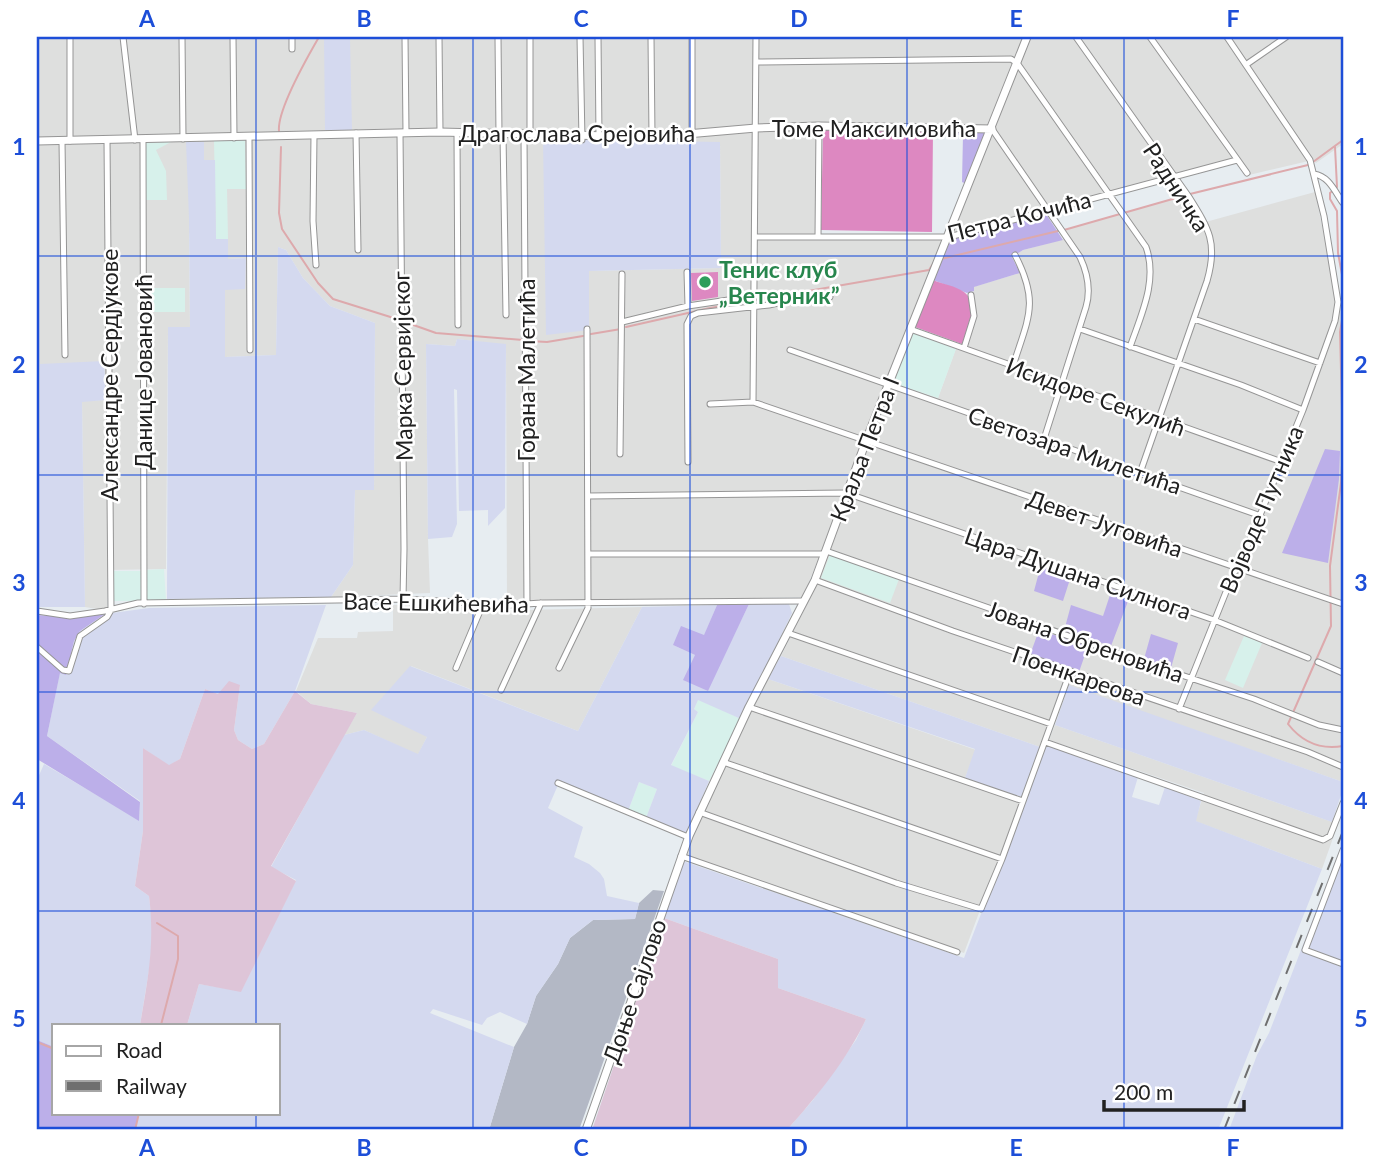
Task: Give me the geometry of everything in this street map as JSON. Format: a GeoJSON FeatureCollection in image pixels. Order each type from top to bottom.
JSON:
{"type":"FeatureCollection","features":[{"type":"Feature","properties":{"kind":"street"},"geometry":{"type":"LineString","coordinates":[[65,355],[66,141],[70,37]]}},
{"type":"Feature","properties":{"kind":"street","name":"Данице Јовановић"},"geometry":{"type":"LineString","coordinates":[[123,37],[139,140],[144,604]]}},
{"type":"Feature","properties":{"kind":"street"},"geometry":{"type":"LineString","coordinates":[[183,37],[183,139]]}},
{"type":"Feature","properties":{"kind":"street"},"geometry":{"type":"LineString","coordinates":[[233,37],[234,138]]}},
{"type":"Feature","properties":{"kind":"street"},"geometry":{"type":"LineString","coordinates":[[292,37],[292,49]]}},
{"type":"Feature","properties":{"kind":"street","name":"Марка Сервијског"},"geometry":{"type":"LineString","coordinates":[[403,599],[405,37]]}},
{"type":"Feature","properties":{"kind":"street","name":"Драгослава Срејовића"},"geometry":{"type":"LineString","coordinates":[[439,37],[440,132]]}},
{"type":"Feature","properties":{"kind":"street"},"geometry":{"type":"LineString","coordinates":[[498,37],[506,315]]}},
{"type":"Feature","properties":{"kind":"street","name":"Горана Малетића"},"geometry":{"type":"LineString","coordinates":[[527,605],[527,135],[530,37]]}},
{"type":"Feature","properties":{"kind":"street"},"geometry":{"type":"LineString","coordinates":[[580,37],[582,138]]}},
{"type":"Feature","properties":{"kind":"street"},"geometry":{"type":"LineString","coordinates":[[598,37],[599,137]]}},
{"type":"Feature","properties":{"kind":"street"},"geometry":{"type":"LineString","coordinates":[[650,37],[652,137]]}},
{"type":"Feature","properties":{"kind":"street"},"geometry":{"type":"LineString","coordinates":[[692,37],[692,134]]}},
{"type":"Feature","properties":{"kind":"street"},"geometry":{"type":"LineString","coordinates":[[710,404],[753,402],[756,37]]}},
{"type":"Feature","properties":{"kind":"street","name":"Краља Петра I"},"geometry":{"type":"LineString","coordinates":[[682,854],[749,706],[815,579],[866,440],[1027,37]]}},
{"type":"Feature","properties":{"kind":"street","name":"Радничка"},"geometry":{"type":"LineString","coordinates":[[1076,37],[1188,196],[1205,223],[1213,249],[1210,271],[1140,473]]}},
{"type":"Feature","properties":{"kind":"street"},"geometry":{"type":"LineString","coordinates":[[1150,37],[1247,173]]}},
{"type":"Feature","properties":{"kind":"street"},"geometry":{"type":"LineString","coordinates":[[1227,37],[1311,163],[1341,312]]}},
{"type":"Feature","properties":{"kind":"street"},"geometry":{"type":"LineString","coordinates":[[1247,64],[1286,37]]}},
{"type":"Feature","properties":{"kind":"street"},"geometry":{"type":"LineString","coordinates":[[756,62],[1011,59],[1017,63],[1146,247],[1151,271],[1146,301],[1130,347]]}},
{"type":"Feature","properties":{"kind":"street"},"geometry":{"type":"LineString","coordinates":[[818,237],[819,126]]}},
{"type":"Feature","properties":{"kind":"street","name":"Томе Максимовића"},"geometry":{"type":"LineString","coordinates":[[756,128],[819,126],[992,129]]}},
{"type":"Feature","properties":{"kind":"street","name":"Драгослава Срејовића"},"geometry":{"type":"LineString","coordinates":[[37,141],[440,132],[582,138],[652,137],[756,128]]}},
{"type":"Feature","properties":{"kind":"street"},"geometry":{"type":"LineString","coordinates":[[992,129],[1080,257],[1087,278],[1088,299],[1080,329],[1044,439]]}},
{"type":"Feature","properties":{"kind":"street"},"geometry":{"type":"LineString","coordinates":[[356,133],[358,250]]}},
{"type":"Feature","properties":{"kind":"street"},"geometry":{"type":"LineString","coordinates":[[457,133],[458,325]]}},
{"type":"Feature","properties":{"kind":"street"},"geometry":{"type":"LineString","coordinates":[[314,135],[313,220],[316,265]]}},
{"type":"Feature","properties":{"kind":"street"},"geometry":{"type":"LineString","coordinates":[[249,138],[250,350]]}},
{"type":"Feature","properties":{"kind":"street","name":"Александре Сердјукове"},"geometry":{"type":"LineString","coordinates":[[107,140],[111,610]]}},
{"type":"Feature","properties":{"kind":"street","name":"Петра Кочића"},"geometry":{"type":"LineString","coordinates":[[755,237],[948,237],[1237,160]]}},
{"type":"Feature","properties":{"kind":"street"},"geometry":{"type":"LineString","coordinates":[[1314,174],[1324,177],[1343,204]]}},
{"type":"Feature","properties":{"kind":"street"},"geometry":{"type":"LineString","coordinates":[[1013,366],[1031,312],[1026,276],[1015,255]]}},
{"type":"Feature","properties":{"kind":"street"},"geometry":{"type":"LineString","coordinates":[[687,272],[688,306]]}},
{"type":"Feature","properties":{"kind":"street"},"geometry":{"type":"LineString","coordinates":[[620,454],[622,274]]}},
{"type":"Feature","properties":{"kind":"street"},"geometry":{"type":"LineString","coordinates":[[688,462],[687,321],[693,314],[755,307],[818,295],[830,297]]}},
{"type":"Feature","properties":{"kind":"street"},"geometry":{"type":"LineString","coordinates":[[964,348],[974,316],[971,295]]}},
{"type":"Feature","properties":{"kind":"street"},"geometry":{"type":"LineString","coordinates":[[622,322],[688,306],[755,296]]}},
{"type":"Feature","properties":{"kind":"street","name":"Војводе Путника"},"geometry":{"type":"LineString","coordinates":[[1179,709],[1234,572],[1238,569],[1261,516],[1341,312]]}},
{"type":"Feature","properties":{"kind":"street"},"geometry":{"type":"LineString","coordinates":[[1194,319],[1320,363]]}},
{"type":"Feature","properties":{"kind":"street"},"geometry":{"type":"LineString","coordinates":[[559,668],[589,604],[587,329]]}},
{"type":"Feature","properties":{"kind":"street","name":"Исидоре Секулић"},"geometry":{"type":"LineString","coordinates":[[910,329],[1282,461]]}},
{"type":"Feature","properties":{"kind":"street"},"geometry":{"type":"LineString","coordinates":[[1080,329],[1241,385],[1303,410]]}},
{"type":"Feature","properties":{"kind":"street","name":"Светозара Милетића"},"geometry":{"type":"LineString","coordinates":[[790,350],[1261,516]]}},
{"type":"Feature","properties":{"kind":"street","name":"Девет Југовића"},"geometry":{"type":"LineString","coordinates":[[753,402],[1343,604]]}},
{"type":"Feature","properties":{"kind":"street","name":"Цара Душана Силнога"},"geometry":{"type":"LineString","coordinates":[[588,496],[846,493],[1214,620],[1308,658]]}},
{"type":"Feature","properties":{"kind":"street","name":"Јована Обреновића"},"geometry":{"type":"LineString","coordinates":[[589,554],[825,552],[1293,713],[1319,725],[1343,730]]}},
{"type":"Feature","properties":{"kind":"street","name":"Поенкареова"},"geometry":{"type":"LineString","coordinates":[[815,579],[1070,671],[1308,752],[1343,767]]}},
{"type":"Feature","properties":{"kind":"street","name":"Васе Ешкићевића"},"geometry":{"type":"LineString","coordinates":[[37,611],[70,615],[111,610],[131,604],[403,599],[498,606],[541,603],[804,601]]}},
{"type":"Feature","properties":{"kind":"street"},"geometry":{"type":"LineString","coordinates":[[501,690],[541,603]]}},
{"type":"Feature","properties":{"kind":"street"},"geometry":{"type":"LineString","coordinates":[[456,668],[483,604]]}},
{"type":"Feature","properties":{"kind":"street"},"geometry":{"type":"LineString","coordinates":[[37,647],[62,670],[69,671],[80,636],[107,617],[111,610]]}},
{"type":"Feature","properties":{"kind":"street"},"geometry":{"type":"LineString","coordinates":[[788,633],[1051,724]]}},
{"type":"Feature","properties":{"kind":"street"},"geometry":{"type":"LineString","coordinates":[[1318,662],[1343,673]]}},
{"type":"Feature","properties":{"kind":"street"},"geometry":{"type":"LineString","coordinates":[[699,812],[896,883],[981,909],[1002,859],[1070,671]]}},
{"type":"Feature","properties":{"kind":"street"},"geometry":{"type":"LineString","coordinates":[[749,706],[1023,801]]}},
{"type":"Feature","properties":{"kind":"street"},"geometry":{"type":"LineString","coordinates":[[1045,742],[1324,840],[1330,836],[1343,803]]}},
{"type":"Feature","properties":{"kind":"street"},"geometry":{"type":"LineString","coordinates":[[723,762],[1002,859]]}},
{"type":"Feature","properties":{"kind":"street"},"geometry":{"type":"LineString","coordinates":[[558,783],[688,837]]}},
{"type":"Feature","properties":{"kind":"street"},"geometry":{"type":"LineString","coordinates":[[1343,850],[1305,950],[1343,964]]}},
{"type":"Feature","properties":{"kind":"street"},"geometry":{"type":"LineString","coordinates":[[682,854],[957,952]]}},
{"type":"Feature","properties":{"kind":"street","name":"Доње Сајлово"},"geometry":{"type":"LineString","coordinates":[[586,1130],[682,854]]}},
{"type":"Feature","properties":{"kind":"shaded area"},"geometry":{"type":"Polygon","coordinates":[[[37,37],[1025,37],[990,127],[817,122],[816,238],[945,240],[803,597],[507,603],[506,345],[457,339],[455,346],[426,344],[430,593],[331,597],[353,565],[355,490],[374,490],[375,323],[330,306],[303,278],[286,250],[278,247],[276,355],[225,357],[225,290],[245,258],[228,259],[189,233],[190,327],[168,328],[166,569],[108,570],[107,608],[85,607],[82,401],[106,400],[104,361],[40,438],[37,438],[37,37]],[[720,142],[589,271],[721,268],[720,142]]]}},
{"type":"Feature","properties":{"kind":"shaded area"},"geometry":{"type":"Polygon","coordinates":[[[324,37],[350,37],[352,130],[325,130],[324,37]]]}},
{"type":"Feature","properties":{"kind":"shaded area"},"geometry":{"type":"Polygon","coordinates":[[[1030,37],[1343,37],[1343,144],[1316,163],[1313,160],[1249,175],[1238,159],[951,235],[1030,37]]]}},
{"type":"Feature","properties":{"kind":"shaded area"},"geometry":{"type":"Polygon","coordinates":[[[951,129],[986,131],[966,184],[962,182],[963,135],[951,134],[951,129]]]}},
{"type":"Feature","properties":{"kind":"shaded area"},"geometry":{"type":"Polygon","coordinates":[[[823,130],[933,131],[932,232],[821,230],[823,130]]]}},
{"type":"Feature","properties":{"kind":"shaded area"},"geometry":{"type":"Polygon","coordinates":[[[543,139],[720,142],[721,268],[589,271],[589,330],[546,335],[543,139]]]}},
{"type":"Feature","properties":{"kind":"shaded area"},"geometry":{"type":"Polygon","coordinates":[[[245,140],[246,189],[227,189],[228,239],[216,239],[214,141],[245,140]]]}},
{"type":"Feature","properties":{"kind":"shaded area"},"geometry":{"type":"Polygon","coordinates":[[[171,142],[156,150],[166,171],[167,200],[143,200],[143,143],[171,142]]]}},
{"type":"Feature","properties":{"kind":"shaded area"},"geometry":{"type":"Polygon","coordinates":[[[186,142],[204,142],[204,160],[215,160],[216,239],[228,239],[228,259],[246,258],[245,289],[225,290],[225,357],[276,355],[278,247],[286,250],[303,278],[330,306],[375,323],[374,490],[355,490],[353,565],[331,597],[167,599],[168,327],[190,327],[186,142]]]}},
{"type":"Feature","properties":{"kind":"shaded area"},"geometry":{"type":"Polygon","coordinates":[[[1315,192],[1332,273],[1343,306],[1343,782],[1063,684],[1040,747],[781,656],[811,596],[893,383],[938,398],[958,343],[962,344],[971,309],[968,293],[974,291],[973,287],[1020,273],[1012,257],[1023,250],[1068,238],[1064,230],[1184,196],[1202,223],[1315,192]]]}},
{"type":"Feature","properties":{"kind":"shaded area"},"geometry":{"type":"Polygon","coordinates":[[[1046,214],[1063,240],[1023,250],[1012,257],[1020,273],[974,287],[974,291],[967,293],[933,280],[951,239],[1046,214]]]}},
{"type":"Feature","properties":{"kind":"shaded area","name":"Тенис клуб „Ветерник”"},"geometry":{"type":"Polygon","coordinates":[[[718,272],[718,297],[692,301],[691,273],[718,272]]]}},
{"type":"Feature","properties":{"kind":"shaded area"},"geometry":{"type":"Polygon","coordinates":[[[933,280],[957,288],[969,297],[971,317],[962,344],[915,327],[933,280]]]}},
{"type":"Feature","properties":{"kind":"shaded area"},"geometry":{"type":"Polygon","coordinates":[[[145,288],[185,288],[185,312],[145,312],[145,288]]]}},
{"type":"Feature","properties":{"kind":"shaded area"},"geometry":{"type":"Polygon","coordinates":[[[912,333],[956,349],[938,398],[893,383],[912,333]]]}},
{"type":"Feature","properties":{"kind":"shaded area"},"geometry":{"type":"Polygon","coordinates":[[[457,339],[506,344],[505,508],[488,526],[488,510],[459,511],[457,390],[454,389],[457,524],[452,537],[428,539],[426,344],[455,346],[457,339]]]}},
{"type":"Feature","properties":{"kind":"shaded area"},"geometry":{"type":"Polygon","coordinates":[[[104,361],[106,400],[82,402],[85,607],[37,607],[40,364],[104,361]]]}},
{"type":"Feature","properties":{"kind":"shaded area"},"geometry":{"type":"Polygon","coordinates":[[[1325,449],[1340,451],[1328,563],[1282,553],[1325,449]]]}},
{"type":"Feature","properties":{"kind":"shaded area"},"geometry":{"type":"Polygon","coordinates":[[[830,554],[899,579],[890,603],[821,578],[830,554]]]}},
{"type":"Feature","properties":{"kind":"shaded area"},"geometry":{"type":"Polygon","coordinates":[[[1041,565],[1071,576],[1063,601],[1034,591],[1041,565]]]}},
{"type":"Feature","properties":{"kind":"shaded area"},"geometry":{"type":"Polygon","coordinates":[[[164,569],[166,600],[146,600],[145,570],[164,569]]]}},
{"type":"Feature","properties":{"kind":"shaded area"},"geometry":{"type":"Polygon","coordinates":[[[114,571],[142,571],[142,601],[114,601],[114,571]]]}},
{"type":"Feature","properties":{"kind":"shaded area"},"geometry":{"type":"Polygon","coordinates":[[[1112,589],[1130,596],[1111,646],[1064,631],[1071,605],[1103,616],[1112,589]]]}},
{"type":"Feature","properties":{"kind":"shaded area"},"geometry":{"type":"Polygon","coordinates":[[[749,604],[789,604],[792,613],[741,719],[698,700],[694,709],[698,712],[671,765],[709,781],[687,833],[646,818],[657,789],[639,782],[628,811],[557,780],[558,785],[548,808],[583,827],[574,857],[600,873],[607,896],[639,903],[635,919],[593,920],[570,938],[558,964],[536,996],[527,1024],[500,1012],[487,1018],[482,1025],[433,1009],[430,1013],[514,1047],[489,1130],[135,1130],[139,1114],[280,1114],[280,1024],[187,1024],[199,984],[241,991],[296,880],[271,867],[344,735],[364,730],[418,754],[427,737],[371,710],[410,666],[578,731],[642,607],[717,605],[704,636],[673,645],[695,655],[707,691],[749,604]]]}},
{"type":"Feature","properties":{"kind":"shaded area"},"geometry":{"type":"Polygon","coordinates":[[[749,604],[708,691],[683,680],[695,655],[673,645],[681,626],[704,635],[717,605],[749,604]]]}},
{"type":"Feature","properties":{"kind":"shaded area"},"geometry":{"type":"Polygon","coordinates":[[[326,605],[295,691],[264,744],[252,749],[238,740],[234,730],[240,685],[218,694],[205,689],[180,759],[169,766],[143,748],[143,831],[135,886],[149,896],[153,931],[140,1024],[52,1024],[52,1046],[37,1040],[37,780],[44,764],[139,820],[140,801],[47,736],[60,672],[66,674],[74,641],[80,631],[105,614],[149,608],[326,605]]]}},
{"type":"Feature","properties":{"kind":"shaded area"},"geometry":{"type":"Polygon","coordinates":[[[393,605],[446,605],[490,611],[642,607],[578,731],[411,666],[427,737],[418,755],[364,730],[344,735],[357,713],[311,704],[296,691],[318,638],[357,638],[358,632],[393,631],[393,605]]]}},
{"type":"Feature","properties":{"kind":"shaded area"},"geometry":{"type":"Polygon","coordinates":[[[105,614],[80,631],[74,641],[66,675],[60,673],[47,736],[140,802],[139,821],[37,759],[37,615],[66,617],[105,614]]]}},
{"type":"Feature","properties":{"kind":"shaded area"},"geometry":{"type":"Polygon","coordinates":[[[1039,630],[1088,646],[1079,672],[1030,655],[1039,630]]]}},
{"type":"Feature","properties":{"kind":"shaded area"},"geometry":{"type":"Polygon","coordinates":[[[1151,634],[1178,643],[1171,668],[1144,659],[1151,634]]]}},
{"type":"Feature","properties":{"kind":"shaded area"},"geometry":{"type":"Polygon","coordinates":[[[1244,636],[1262,643],[1243,688],[1225,680],[1244,636]]]}},
{"type":"Feature","properties":{"kind":"shaded area"},"geometry":{"type":"Polygon","coordinates":[[[781,656],[1040,747],[1022,797],[965,778],[975,749],[768,679],[781,656]]]}},
{"type":"Feature","properties":{"kind":"shaded area"},"geometry":{"type":"Polygon","coordinates":[[[768,679],[976,750],[965,778],[1022,797],[964,953],[685,857],[710,792],[768,679]]]}},
{"type":"Feature","properties":{"kind":"shaded area"},"geometry":{"type":"Polygon","coordinates":[[[229,681],[240,685],[234,730],[238,740],[252,749],[264,744],[295,691],[311,704],[357,713],[271,866],[296,881],[241,992],[199,984],[187,1024],[140,1024],[151,946],[149,896],[135,886],[143,831],[143,748],[169,765],[180,759],[205,689],[218,694],[229,681]]]}},
{"type":"Feature","properties":{"kind":"shaded area"},"geometry":{"type":"Polygon","coordinates":[[[1069,685],[1343,782],[1332,822],[1055,725],[1069,685]]]}},
{"type":"Feature","properties":{"kind":"shaded area"},"geometry":{"type":"Polygon","coordinates":[[[698,699],[741,719],[709,781],[671,766],[698,712],[694,709],[698,699]]]}},
{"type":"Feature","properties":{"kind":"shaded area"},"geometry":{"type":"Polygon","coordinates":[[[1055,725],[1338,824],[1322,869],[1195,821],[1204,793],[1049,740],[1055,725]]]}},
{"type":"Feature","properties":{"kind":"shaded area"},"geometry":{"type":"Polygon","coordinates":[[[1046,745],[1138,777],[1132,797],[1159,805],[1165,787],[1201,801],[1196,821],[1322,869],[1218,1130],[787,1130],[813,1100],[856,1040],[866,1019],[778,988],[778,959],[664,918],[683,861],[964,958],[1046,745]]]}},
{"type":"Feature","properties":{"kind":"shaded area"},"geometry":{"type":"Polygon","coordinates":[[[639,782],[657,789],[646,818],[628,811],[639,782]]]}},
{"type":"Feature","properties":{"kind":"shaded area"},"geometry":{"type":"Polygon","coordinates":[[[1343,841],[1343,1130],[1229,1130],[1257,1055],[1269,1033],[1343,841]]]}},
{"type":"Feature","properties":{"kind":"shaded area"},"geometry":{"type":"Polygon","coordinates":[[[653,890],[664,891],[579,1130],[489,1130],[514,1047],[527,1024],[536,996],[558,964],[570,938],[593,920],[635,919],[639,903],[653,890]]]}},
{"type":"Feature","properties":{"kind":"shaded area"},"geometry":{"type":"Polygon","coordinates":[[[664,918],[778,959],[778,988],[866,1019],[841,1063],[787,1130],[592,1130],[664,918]]]}},
{"type":"Feature","properties":{"kind":"shaded area"},"geometry":{"type":"Polygon","coordinates":[[[37,1040],[52,1046],[52,1114],[139,1114],[135,1130],[37,1130],[37,1040]]]}},
{"type":"Feature","properties":{"kind":"waterway"},"geometry":{"type":"LineString","coordinates":[[279,131],[288,97],[319,37]]}},
{"type":"Feature","properties":{"kind":"waterway"},"geometry":{"type":"LineString","coordinates":[[1313,162],[1343,140]]}},
{"type":"Feature","properties":{"kind":"waterway"},"geometry":{"type":"LineString","coordinates":[[281,147],[279,213],[282,229],[318,283],[333,299],[400,320]]}},
{"type":"Feature","properties":{"kind":"waterway"},"geometry":{"type":"LineString","coordinates":[[1335,147],[1337,187],[1330,193],[1330,199],[1337,211],[1338,253],[1343,280]]}},
{"type":"Feature","properties":{"kind":"waterway"},"geometry":{"type":"LineString","coordinates":[[1064,230],[1190,194],[1308,165]]}},
{"type":"Feature","properties":{"kind":"waterway"},"geometry":{"type":"LineString","coordinates":[[941,259],[1058,231]]}},
{"type":"Feature","properties":{"kind":"waterway"},"geometry":{"type":"LineString","coordinates":[[626,327],[710,308],[929,270],[936,259]]}},
{"type":"Feature","properties":{"kind":"waterway"},"geometry":{"type":"LineString","coordinates":[[1343,314],[1340,332],[1343,448],[1330,566],[1331,626],[1288,724],[1299,736],[1319,746],[1343,746]]}},
{"type":"Feature","properties":{"kind":"waterway"},"geometry":{"type":"LineString","coordinates":[[405,322],[436,333],[523,340]]}},
{"type":"Feature","properties":{"kind":"waterway"},"geometry":{"type":"LineString","coordinates":[[591,334],[621,329]]}},
{"type":"Feature","properties":{"kind":"waterway"},"geometry":{"type":"LineString","coordinates":[[529,341],[547,342],[583,336]]}},
{"type":"Feature","properties":{"kind":"waterway"},"geometry":{"type":"LineString","coordinates":[[157,923],[178,936],[178,959],[161,1024]]}},
{"type":"Feature","properties":{"kind":"waterway"},"geometry":{"type":"LineString","coordinates":[[37,1042],[52,1048]]}},
{"type":"Feature","properties":{"kind":"waterway"},"geometry":{"type":"LineString","coordinates":[[135,1130],[139,1114]]}},
{"type":"Feature","properties":{"kind":"railway"},"geometry":{"type":"LineString","coordinates":[[1224,1130],[1343,831]]}},
{"type":"Feature","properties":{"kind":"place","name":"Тенис клуб „Ветерник”"},"geometry":{"type":"Point","coordinates":[705,282]}}]}
